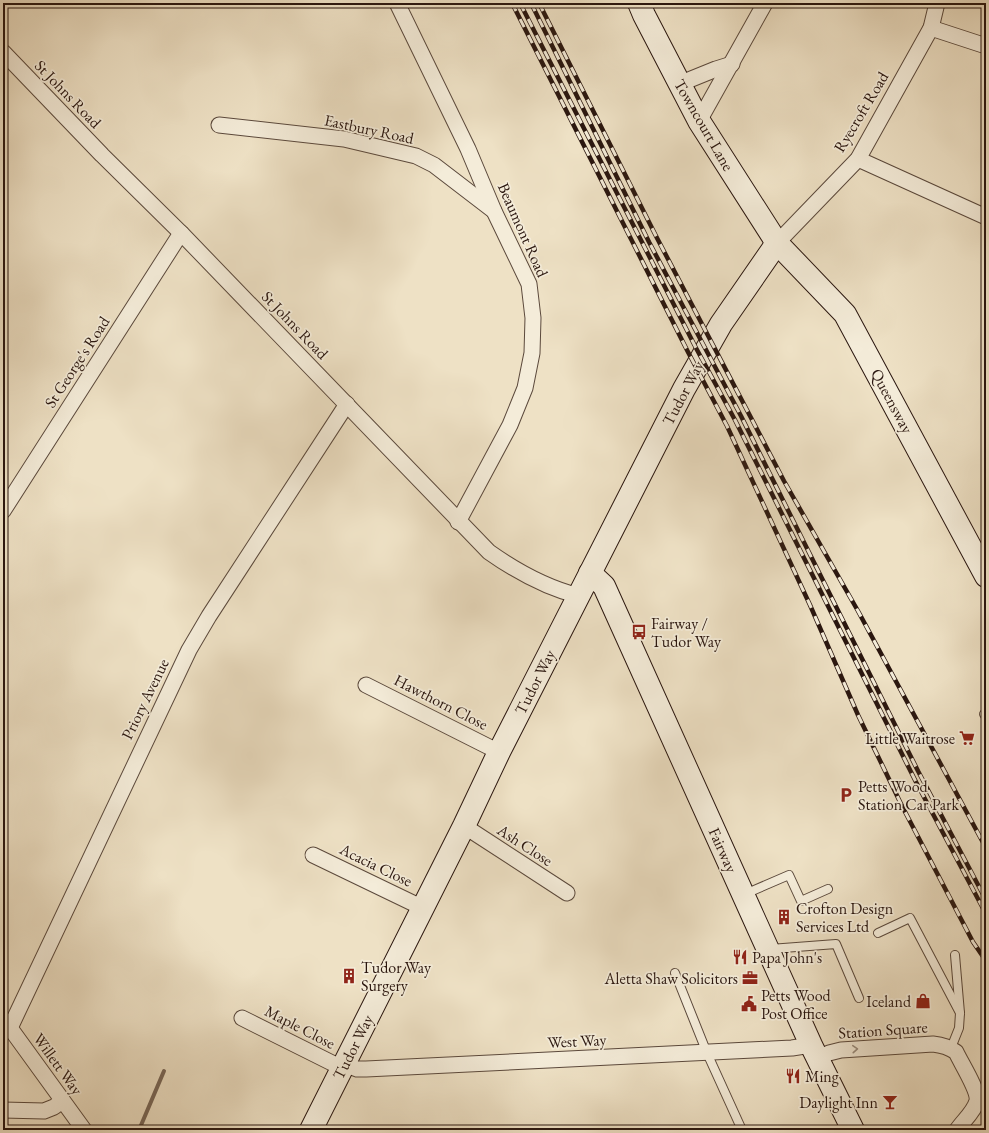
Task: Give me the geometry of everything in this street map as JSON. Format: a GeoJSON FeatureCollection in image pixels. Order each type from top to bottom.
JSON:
{"type":"FeatureCollection","features":[{"type":"Feature","properties":{"kind":"street","name":"Beaumont Road"},"geometry":{"type":"LineString","coordinates":[[397,3],[468,149],[494,212],[529,284],[533,318],[532,353],[525,388],[510,424],[458,522]]}},
{"type":"Feature","properties":{"kind":"street","name":"Towncourt Lane"},"geometry":{"type":"LineString","coordinates":[[639,3],[644,16],[699,121],[776,243]]}},
{"type":"Feature","properties":{"kind":"street"},"geometry":{"type":"LineString","coordinates":[[699,121],[765,3]]}},
{"type":"Feature","properties":{"kind":"street","name":"Ryecroft Road"},"geometry":{"type":"LineString","coordinates":[[776,243],[858,159],[931,28],[937,3]]}},
{"type":"Feature","properties":{"kind":"street"},"geometry":{"type":"LineString","coordinates":[[931,28],[986,46]]}},
{"type":"Feature","properties":{"kind":"street","name":"St Johns Road"},"geometry":{"type":"LineString","coordinates":[[3,52],[102,156],[181,232],[347,404],[458,522],[489,552],[507,564],[560,591],[578,596]]}},
{"type":"Feature","properties":{"kind":"street"},"geometry":{"type":"LineString","coordinates":[[679,84],[732,64]]}},
{"type":"Feature","properties":{"kind":"street","name":"Eastbury Road"},"geometry":{"type":"LineString","coordinates":[[219,125],[344,139],[416,156],[434,165],[494,212]]}},
{"type":"Feature","properties":{"kind":"street"},"geometry":{"type":"LineString","coordinates":[[858,159],[986,217]]}},
{"type":"Feature","properties":{"kind":"street","name":"St George's Road"},"geometry":{"type":"LineString","coordinates":[[3,511],[181,232]]}},
{"type":"Feature","properties":{"kind":"street","name":"Tudor Way"},"geometry":{"type":"LineString","coordinates":[[311,1130],[578,596],[698,364],[721,324],[776,243]]}},
{"type":"Feature","properties":{"kind":"street","name":"Queensway"},"geometry":{"type":"LineString","coordinates":[[776,243],[845,314],[986,576]]}},
{"type":"Feature","properties":{"kind":"street","name":"Priory Avenue"},"geometry":{"type":"LineString","coordinates":[[6,1023],[189,650],[209,616],[347,404]]}},
{"type":"Feature","properties":{"kind":"street","name":"Fairway"},"geometry":{"type":"LineString","coordinates":[[590,573],[604,586],[767,949],[853,1130]]}},
{"type":"Feature","properties":{"kind":"street","name":"Hawthorn Close"},"geometry":{"type":"LineString","coordinates":[[366,685],[500,752]]}},
{"type":"Feature","properties":{"kind":"street","name":"Ash Close"},"geometry":{"type":"LineString","coordinates":[[464,826],[567,893]]}},
{"type":"Feature","properties":{"kind":"street","name":"Acacia Close"},"geometry":{"type":"LineString","coordinates":[[314,855],[423,908]]}},
{"type":"Feature","properties":{"kind":"street","name":"Maple Close"},"geometry":{"type":"LineString","coordinates":[[242,1018],[343,1066]]}},
{"type":"Feature","properties":{"kind":"street","name":"Willett Way"},"geometry":{"type":"LineString","coordinates":[[6,1023],[84,1130]]}},
{"type":"Feature","properties":{"kind":"street","name":"Station Square"},"geometry":{"type":"LineString","coordinates":[[815,1052],[829,1053],[841,1050],[933,1044],[951,1048]]}},
{"type":"Feature","properties":{"kind":"street","name":"West Way"},"geometry":{"type":"LineString","coordinates":[[343,1066],[366,1069],[792,1048],[815,1052]]}},
{"type":"Feature","properties":{"kind":"street"},"geometry":{"type":"LineString","coordinates":[[951,1048],[956,1052],[976,1092],[982,1100],[957,1130]]}},
{"type":"Feature","properties":{"kind":"street"},"geometry":{"type":"LineString","coordinates":[[3,1110],[44,1111],[54,1107],[62,1101]]}},
{"type":"Feature","properties":{"kind":"lane"},"geometry":{"type":"LineString","coordinates":[[986,712],[984,714],[986,717]]}},
{"type":"Feature","properties":{"kind":"lane"},"geometry":{"type":"LineString","coordinates":[[743,895],[789,875],[801,901],[828,889]]}},
{"type":"Feature","properties":{"kind":"lane"},"geometry":{"type":"LineString","coordinates":[[878,933],[910,918],[960,1013]]}},
{"type":"Feature","properties":{"kind":"lane"},"geometry":{"type":"LineString","coordinates":[[767,949],[836,944],[859,998]]}},
{"type":"Feature","properties":{"kind":"lane"},"geometry":{"type":"LineString","coordinates":[[951,1048],[959,1028],[960,1013],[955,955]]}},
{"type":"Feature","properties":{"kind":"lane"},"geometry":{"type":"LineString","coordinates":[[675,973],[707,1053],[742,1130]]}},
{"type":"Feature","properties":{"kind":"waterway"},"geometry":{"type":"LineString","coordinates":[[139,1130],[164,1071]]}},
{"type":"Feature","properties":{"kind":"railway"},"geometry":{"type":"LineString","coordinates":[[512,3],[688,352],[727,426],[810,605],[858,715],[902,806],[973,942],[986,961]]}},
{"type":"Feature","properties":{"kind":"railway"},"geometry":{"type":"LineString","coordinates":[[520,3],[696,348],[735,420],[916,782],[986,914]]}},
{"type":"Feature","properties":{"kind":"railway"},"geometry":{"type":"LineString","coordinates":[[531,3],[649,242],[741,416],[918,771],[986,900]]}},
{"type":"Feature","properties":{"kind":"railway"},"geometry":{"type":"LineString","coordinates":[[539,3],[657,238],[784,481],[858,611],[986,848]]}},
{"type":"Feature","properties":{"kind":"place","name":"Fairway / Tudor Way"},"geometry":{"type":"Point","coordinates":[639,632]}},
{"type":"Feature","properties":{"kind":"place","name":"Little Waitrose"},"geometry":{"type":"Point","coordinates":[967,738]}},
{"type":"Feature","properties":{"kind":"place","name":"Petts Wood Station Car Park"},"geometry":{"type":"Point","coordinates":[846,795]}},
{"type":"Feature","properties":{"kind":"place","name":"Crofton Design Services Ltd"},"geometry":{"type":"Point","coordinates":[784,917]}},
{"type":"Feature","properties":{"kind":"place","name":"Papa John's"},"geometry":{"type":"Point","coordinates":[740,957]}},
{"type":"Feature","properties":{"kind":"place","name":"Tudor Way Surgery"},"geometry":{"type":"Point","coordinates":[349,976]}},
{"type":"Feature","properties":{"kind":"place","name":"Aletta Shaw Solicitors"},"geometry":{"type":"Point","coordinates":[750,978]}},
{"type":"Feature","properties":{"kind":"place","name":"Iceland"},"geometry":{"type":"Point","coordinates":[923,1001]}},
{"type":"Feature","properties":{"kind":"place","name":"Petts Wood Post Office"},"geometry":{"type":"Point","coordinates":[749,1004]}},
{"type":"Feature","properties":{"kind":"place","name":"Ming"},"geometry":{"type":"Point","coordinates":[793,1076]}},
{"type":"Feature","properties":{"kind":"place","name":"Daylight Inn"},"geometry":{"type":"Point","coordinates":[890,1102]}}]}
